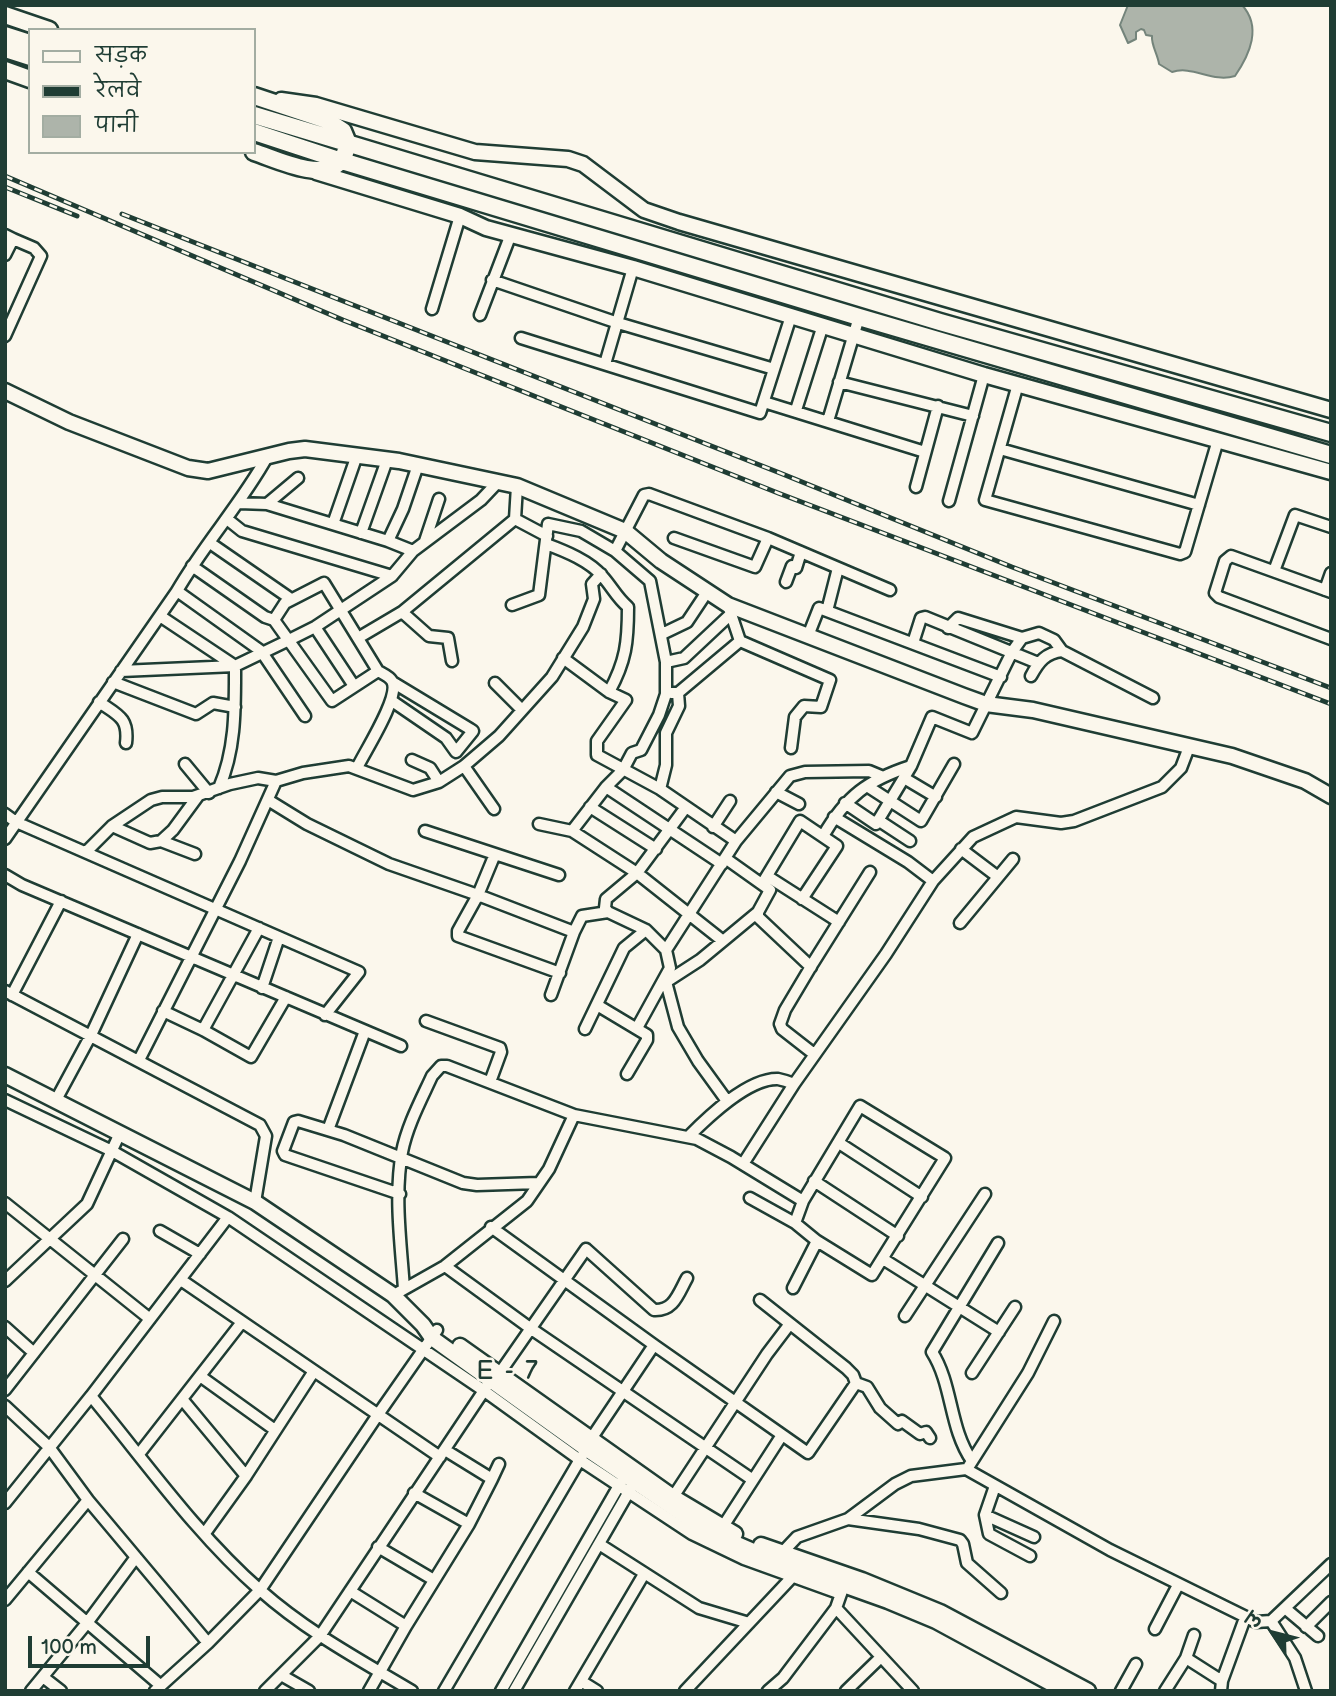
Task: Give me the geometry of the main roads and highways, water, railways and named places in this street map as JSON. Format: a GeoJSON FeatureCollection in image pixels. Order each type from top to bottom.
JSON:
{"type":"FeatureCollection","features":[{"type":"Feature","properties":{"kind":"main road"},"geometry":{"type":"LineString","coordinates":[[5,15],[43,28]]}},
{"type":"Feature","properties":{"kind":"main road"},"geometry":{"type":"LineString","coordinates":[[5,35],[28,42]]}},
{"type":"Feature","properties":{"kind":"main road"},"geometry":{"type":"LineString","coordinates":[[5,49],[28,56]]}},
{"type":"Feature","properties":{"kind":"main road"},"geometry":{"type":"LineString","coordinates":[[5,70],[28,78]]}},
{"type":"Feature","properties":{"kind":"main road"},"geometry":{"type":"LineString","coordinates":[[256,96],[326,120],[343,131],[348,143],[342,161],[329,169],[316,172],[256,153]]}},
{"type":"Feature","properties":{"kind":"main road"},"geometry":{"type":"LineString","coordinates":[[256,116],[940,322],[1331,433]]}},
{"type":"Feature","properties":{"kind":"main road"},"geometry":{"type":"LineString","coordinates":[[256,133],[859,317],[1331,455]]}},
{"type":"Feature","properties":{"kind":"water"},"geometry":{"type":"Polygon","coordinates":[[[1128,5],[1242,5],[1251,22],[1252,41],[1235,76],[1227,78],[1180,70],[1172,72],[1159,64],[1152,36],[1146,35],[1144,30],[1136,32],[1136,39],[1128,43],[1120,25],[1128,5]]]}},
{"type":"Feature","properties":{"kind":"railway"},"geometry":{"type":"LineString","coordinates":[[5,176],[343,320],[778,493],[1331,704]]}},
{"type":"Feature","properties":{"kind":"railway"},"geometry":{"type":"LineString","coordinates":[[5,187],[77,216]]}},
{"type":"Feature","properties":{"kind":"railway"},"geometry":{"type":"LineString","coordinates":[[122,214],[1012,567],[1331,688]]}},
{"type":"Feature","properties":{"kind":"district","name":"E - 7"},"geometry":{"type":"Point","coordinates":[508,1372]}}]}
